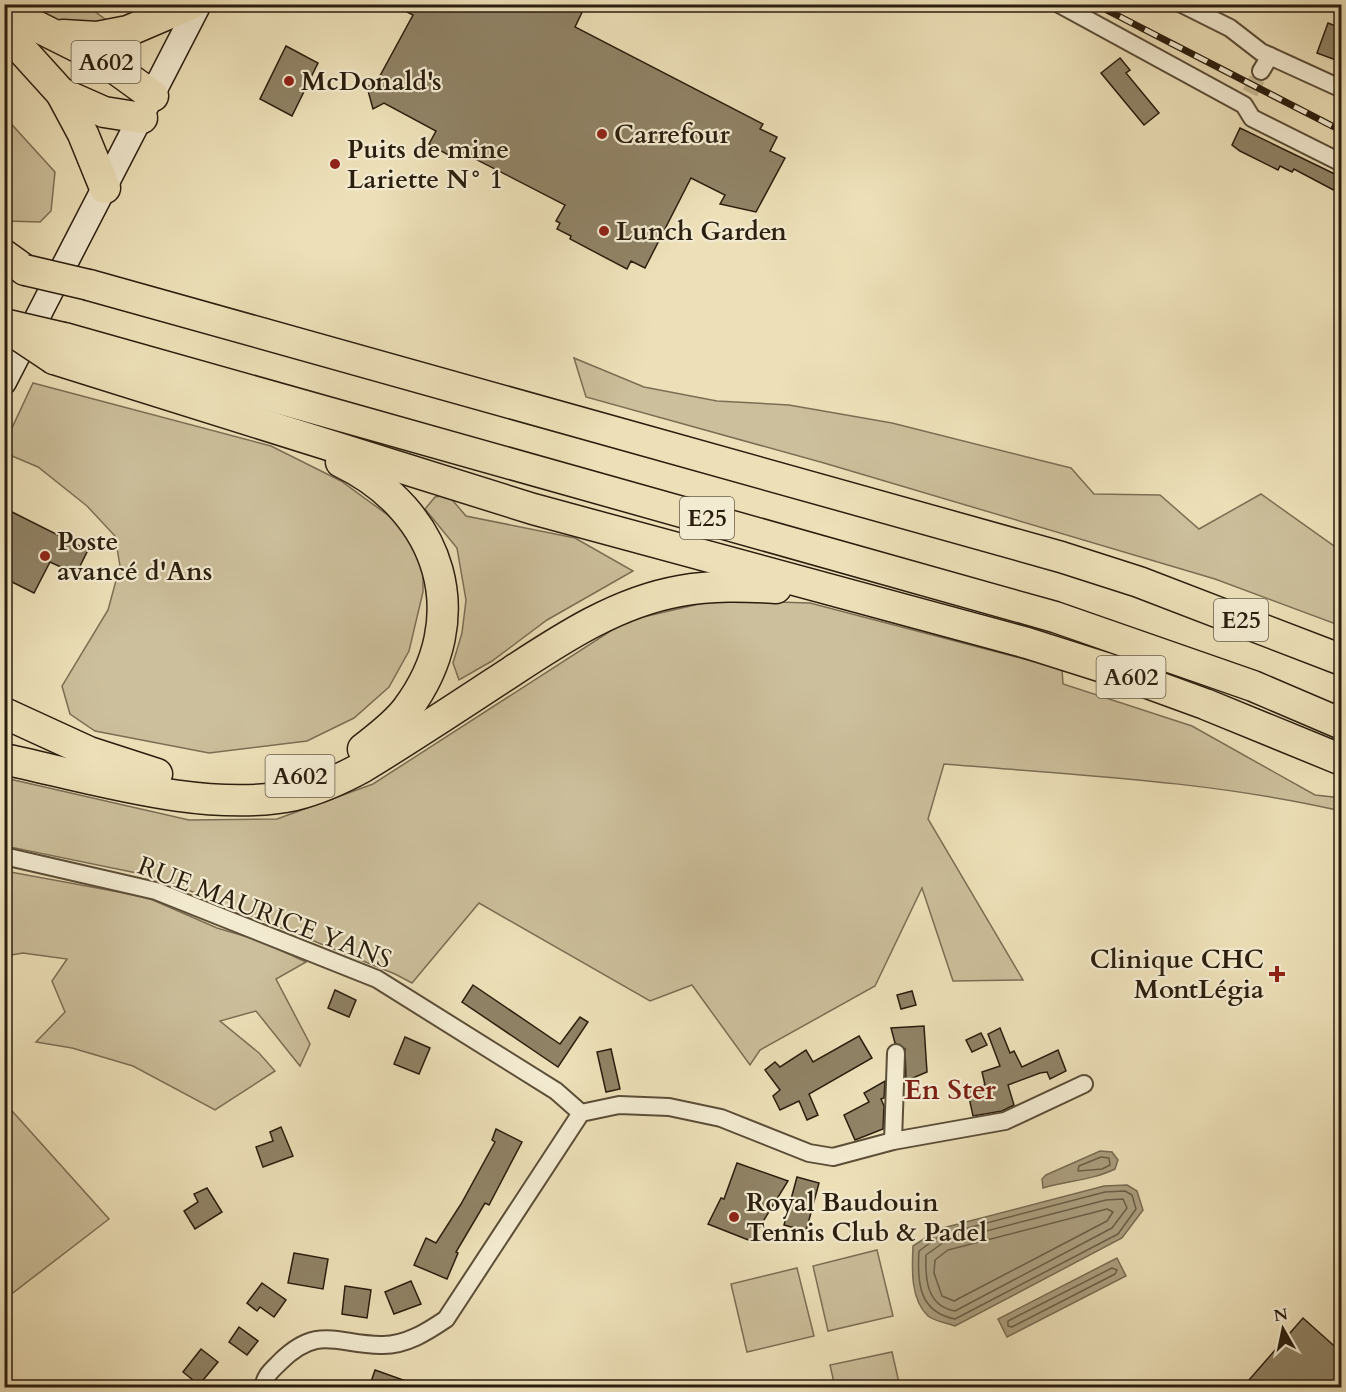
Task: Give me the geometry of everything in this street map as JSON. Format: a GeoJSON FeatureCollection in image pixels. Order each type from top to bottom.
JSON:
{"type":"FeatureCollection","features":[{"type":"Feature","properties":{"kind":"highway","name":"A602"},"geometry":{"type":"LineString","coordinates":[[6,4],[22,19],[102,59],[148,107]]}},
{"type":"Feature","properties":{"kind":"highway","name":"A602"},"geometry":{"type":"LineString","coordinates":[[54,35],[97,37],[128,31],[191,4]]}},
{"type":"Feature","properties":{"kind":"highway","name":"A602"},"geometry":{"type":"LineString","coordinates":[[4,30],[61,93],[83,134],[105,188]]}},
{"type":"Feature","properties":{"kind":"highway","name":"A602"},"geometry":{"type":"LineString","coordinates":[[61,93],[104,112],[148,107]]}},
{"type":"Feature","properties":{"kind":"highway","name":"E25"},"geometry":{"type":"LineString","coordinates":[[11,264],[1061,557],[1139,582],[1341,660]]}},
{"type":"Feature","properties":{"kind":"highway","name":"E25"},"geometry":{"type":"LineString","coordinates":[[4,325],[59,349],[1055,616],[1252,686],[1341,724]]}},
{"type":"Feature","properties":{"kind":"highway","name":"A602"},"geometry":{"type":"LineString","coordinates":[[4,713],[89,752],[163,776],[200,783],[248,785],[310,774],[362,750],[406,711],[434,663],[440,638],[442,590],[437,565],[427,540],[416,520],[374,482],[350,466],[259,426],[59,349]]}},
{"type":"Feature","properties":{"kind":"highway"},"geometry":{"type":"LineString","coordinates":[[259,426],[532,509],[915,613]]}},
{"type":"Feature","properties":{"kind":"highway","name":"A602"},"geometry":{"type":"LineString","coordinates":[[4,759],[191,798],[271,799],[333,783],[363,767],[559,641],[606,616],[647,599],[680,591],[745,586],[803,590],[915,613],[1109,669],[1341,760]]}},
{"type":"Feature","properties":{"kind":"main road"},"geometry":{"type":"LineString","coordinates":[[4,382],[148,107],[199,4]]}},
{"type":"Feature","properties":{"kind":"street"},"geometry":{"type":"LineString","coordinates":[[1059,4],[1247,99],[1252,118],[1341,163]]}},
{"type":"Feature","properties":{"kind":"street"},"geometry":{"type":"LineString","coordinates":[[1182,4],[1220,22],[1269,56],[1341,89]]}},
{"type":"Feature","properties":{"kind":"street"},"geometry":{"type":"LineString","coordinates":[[1220,22],[1222,4]]}},
{"type":"Feature","properties":{"kind":"street"},"geometry":{"type":"LineString","coordinates":[[1261,72],[1269,56]]}},
{"type":"Feature","properties":{"kind":"street","name":"RUE MAURICE YANS"},"geometry":{"type":"LineString","coordinates":[[4,856],[156,891],[377,979],[556,1091],[581,1113]]}},
{"type":"Feature","properties":{"kind":"street"},"geometry":{"type":"LineString","coordinates":[[893,1141],[896,1053]]}},
{"type":"Feature","properties":{"kind":"street"},"geometry":{"type":"LineString","coordinates":[[263,1388],[265,1377],[296,1346],[330,1338],[384,1346],[421,1336],[446,1319],[581,1113],[619,1105],[669,1107],[721,1118],[809,1153],[833,1157],[893,1141],[1005,1121],[1084,1084]]}},
{"type":"Feature","properties":{"kind":"shaded area"},"geometry":{"type":"Polygon","coordinates":[[[26,5],[86,5],[109,22],[56,22],[26,5]]]}},
{"type":"Feature","properties":{"kind":"shaded area"},"geometry":{"type":"Polygon","coordinates":[[[5,117],[55,172],[51,211],[40,222],[5,221],[5,117]]]}},
{"type":"Feature","properties":{"kind":"shaded area"},"geometry":{"type":"Polygon","coordinates":[[[574,358],[644,387],[717,401],[789,405],[892,423],[1071,468],[1094,494],[1160,495],[1199,529],[1261,494],[1341,551],[1341,626],[1215,579],[824,463],[586,397],[574,358]]]}},
{"type":"Feature","properties":{"kind":"shaded area"},"geometry":{"type":"Polygon","coordinates":[[[33,383],[271,446],[341,481],[396,521],[423,561],[423,592],[409,651],[389,687],[354,718],[307,741],[209,753],[95,731],[70,714],[62,686],[108,610],[120,566],[115,536],[87,506],[38,467],[5,453],[5,443],[33,383]]]}},
{"type":"Feature","properties":{"kind":"shaded area"},"geometry":{"type":"Polygon","coordinates":[[[448,495],[466,516],[575,538],[633,571],[547,620],[492,661],[459,680],[453,663],[462,633],[466,600],[457,548],[425,509],[435,497],[448,495]]]}},
{"type":"Feature","properties":{"kind":"shaded area"},"geometry":{"type":"Polygon","coordinates":[[[716,600],[810,603],[1062,669],[1063,684],[1192,726],[1315,795],[1342,798],[1341,811],[1193,786],[944,764],[928,819],[1023,980],[953,981],[922,888],[875,986],[760,1050],[750,1065],[692,985],[650,1001],[479,903],[412,983],[395,974],[156,877],[5,846],[5,778],[189,820],[277,819],[373,784],[626,621],[716,600]]]}},
{"type":"Feature","properties":{"kind":"shaded area"},"geometry":{"type":"Polygon","coordinates":[[[5,871],[146,897],[217,928],[261,941],[306,962],[276,979],[310,1044],[300,1066],[256,1011],[220,1021],[259,1053],[275,1071],[215,1110],[133,1066],[72,1048],[36,1042],[65,1012],[52,981],[67,959],[23,953],[5,956],[5,871]]]}},
{"type":"Feature","properties":{"kind":"shaded area"},"geometry":{"type":"Polygon","coordinates":[[[4,1102],[109,1219],[5,1299],[4,1299],[4,1102]]]}},
{"type":"Feature","properties":{"kind":"shaded area"},"geometry":{"type":"Polygon","coordinates":[[[877,1250],[893,1316],[828,1331],[813,1266],[877,1250]]]}},
{"type":"Feature","properties":{"kind":"shaded area"},"geometry":{"type":"Polygon","coordinates":[[[797,1268],[814,1336],[747,1352],[731,1284],[797,1268]]]}},
{"type":"Feature","properties":{"kind":"shaded area"},"geometry":{"type":"Polygon","coordinates":[[[892,1352],[900,1387],[835,1387],[830,1365],[892,1352]]]}},
{"type":"Feature","properties":{"kind":"water"},"geometry":{"type":"Polygon","coordinates":[[[1100,1151],[1112,1152],[1118,1160],[1115,1169],[1089,1178],[1043,1188],[1042,1179],[1046,1175],[1100,1151]]]}},
{"type":"Feature","properties":{"kind":"water"},"geometry":{"type":"Polygon","coordinates":[[[1127,1185],[1137,1191],[1143,1210],[1122,1238],[955,1326],[931,1318],[922,1309],[913,1283],[913,1246],[939,1229],[1104,1186],[1127,1185]]]}},
{"type":"Feature","properties":{"kind":"water"},"geometry":{"type":"Polygon","coordinates":[[[1117,1258],[1126,1276],[1007,1337],[998,1319],[1117,1258]]]}},
{"type":"Feature","properties":{"kind":"building","name":"Carrefour"},"geometry":{"type":"Polygon","coordinates":[[[392,4],[586,4],[575,27],[763,124],[760,129],[777,137],[770,151],[785,158],[756,212],[720,204],[725,195],[691,178],[645,268],[631,261],[627,269],[570,239],[571,236],[557,229],[560,223],[556,221],[565,205],[454,148],[450,156],[429,144],[436,131],[384,103],[373,109],[367,87],[376,83],[413,15],[392,4]]]}},
{"type":"Feature","properties":{"kind":"building"},"geometry":{"type":"Polygon","coordinates":[[[1328,23],[1341,28],[1341,62],[1317,53],[1328,23]]]}},
{"type":"Feature","properties":{"kind":"building","name":"McDonald's"},"geometry":{"type":"Polygon","coordinates":[[[286,46],[318,63],[292,116],[260,99],[286,46]]]}},
{"type":"Feature","properties":{"kind":"building"},"geometry":{"type":"Polygon","coordinates":[[[1120,58],[1130,70],[1126,73],[1159,113],[1144,125],[1101,73],[1120,58]]]}},
{"type":"Feature","properties":{"kind":"building"},"geometry":{"type":"Polygon","coordinates":[[[1240,128],[1341,177],[1341,194],[1294,169],[1292,172],[1280,166],[1278,170],[1240,151],[1232,145],[1240,128]]]}},
{"type":"Feature","properties":{"kind":"building","name":"Poste avancé d'Ans"},"geometry":{"type":"Polygon","coordinates":[[[12,512],[88,550],[76,574],[50,562],[34,593],[4,578],[4,528],[12,512]]]}},
{"type":"Feature","properties":{"kind":"building"},"geometry":{"type":"Polygon","coordinates":[[[473,985],[560,1044],[580,1017],[588,1022],[558,1067],[462,1002],[473,985]]]}},
{"type":"Feature","properties":{"kind":"building"},"geometry":{"type":"Polygon","coordinates":[[[335,990],[356,1000],[349,1017],[328,1008],[335,990]]]}},
{"type":"Feature","properties":{"kind":"building"},"geometry":{"type":"Polygon","coordinates":[[[912,991],[916,1005],[901,1009],[897,995],[912,991]]]}},
{"type":"Feature","properties":{"kind":"building"},"geometry":{"type":"Polygon","coordinates":[[[924,1026],[927,1072],[906,1081],[905,1049],[895,1043],[891,1028],[924,1026]]]}},
{"type":"Feature","properties":{"kind":"building"},"geometry":{"type":"Polygon","coordinates":[[[1000,1028],[1010,1053],[1014,1051],[1022,1067],[1058,1050],[1066,1071],[1050,1079],[1047,1072],[1040,1073],[1008,1085],[1014,1105],[1002,1111],[973,1116],[967,1088],[985,1085],[982,1072],[1000,1066],[988,1034],[1000,1028]]]}},
{"type":"Feature","properties":{"kind":"building"},"geometry":{"type":"Polygon","coordinates":[[[981,1033],[987,1045],[972,1052],[966,1040],[981,1033]]]}},
{"type":"Feature","properties":{"kind":"building"},"geometry":{"type":"Polygon","coordinates":[[[859,1036],[872,1058],[809,1094],[818,1115],[807,1120],[799,1101],[780,1110],[773,1096],[780,1090],[765,1070],[775,1062],[780,1067],[806,1050],[813,1062],[859,1036]]]}},
{"type":"Feature","properties":{"kind":"building"},"geometry":{"type":"Polygon","coordinates":[[[405,1037],[430,1048],[419,1074],[394,1064],[405,1037]]]}},
{"type":"Feature","properties":{"kind":"building"},"geometry":{"type":"Polygon","coordinates":[[[611,1049],[620,1089],[606,1092],[597,1052],[611,1049]]]}},
{"type":"Feature","properties":{"kind":"building"},"geometry":{"type":"Polygon","coordinates":[[[885,1081],[884,1098],[881,1099],[884,1106],[883,1129],[855,1140],[844,1115],[869,1102],[864,1093],[885,1081]]]}},
{"type":"Feature","properties":{"kind":"building"},"geometry":{"type":"Polygon","coordinates":[[[281,1127],[293,1156],[263,1167],[256,1147],[273,1141],[270,1132],[281,1127]]]}},
{"type":"Feature","properties":{"kind":"building"},"geometry":{"type":"Polygon","coordinates":[[[496,1129],[522,1142],[489,1205],[485,1203],[456,1252],[458,1253],[447,1279],[414,1265],[426,1238],[436,1243],[461,1204],[495,1142],[492,1140],[496,1129]]]}},
{"type":"Feature","properties":{"kind":"building"},"geometry":{"type":"Polygon","coordinates":[[[737,1163],[788,1181],[751,1241],[708,1224],[721,1198],[724,1199],[737,1163]]]}},
{"type":"Feature","properties":{"kind":"building"},"geometry":{"type":"Polygon","coordinates":[[[797,1177],[819,1183],[806,1231],[784,1225],[797,1177]]]}},
{"type":"Feature","properties":{"kind":"building"},"geometry":{"type":"Polygon","coordinates":[[[207,1188],[222,1212],[195,1229],[184,1211],[198,1202],[194,1194],[207,1188]]]}},
{"type":"Feature","properties":{"kind":"building"},"geometry":{"type":"Polygon","coordinates":[[[294,1253],[328,1259],[323,1289],[288,1283],[294,1253]]]}},
{"type":"Feature","properties":{"kind":"building"},"geometry":{"type":"Polygon","coordinates":[[[411,1281],[421,1304],[394,1314],[385,1292],[411,1281]]]}},
{"type":"Feature","properties":{"kind":"building"},"geometry":{"type":"Polygon","coordinates":[[[262,1283],[286,1300],[274,1317],[260,1307],[257,1311],[247,1303],[262,1283]]]}},
{"type":"Feature","properties":{"kind":"building"},"geometry":{"type":"Polygon","coordinates":[[[345,1286],[371,1290],[367,1318],[342,1314],[345,1286]]]}},
{"type":"Feature","properties":{"kind":"building"},"geometry":{"type":"Polygon","coordinates":[[[1303,1318],[1341,1352],[1341,1388],[1242,1388],[1303,1318]]]}},
{"type":"Feature","properties":{"kind":"building"},"geometry":{"type":"Polygon","coordinates":[[[239,1327],[258,1341],[247,1355],[229,1342],[239,1327]]]}},
{"type":"Feature","properties":{"kind":"building"},"geometry":{"type":"Polygon","coordinates":[[[201,1349],[218,1362],[199,1385],[183,1372],[201,1349]]]}},
{"type":"Feature","properties":{"kind":"building"},"geometry":{"type":"Polygon","coordinates":[[[375,1370],[420,1386],[420,1388],[369,1388],[375,1370]]]}},
{"type":"Feature","properties":{"kind":"tunnel"},"geometry":{"type":"LineString","coordinates":[[1250,93],[1261,71]]}},
{"type":"Feature","properties":{"kind":"railway"},"geometry":{"type":"LineString","coordinates":[[1095,4],[1342,131]]}},
{"type":"Feature","properties":{"kind":"place","name":"McDonald's"},"geometry":{"type":"Point","coordinates":[289,81]}},
{"type":"Feature","properties":{"kind":"place","name":"Carrefour"},"geometry":{"type":"Point","coordinates":[602,134]}},
{"type":"Feature","properties":{"kind":"place","name":"Puits de mine Lariette N° 1"},"geometry":{"type":"Point","coordinates":[335,164]}},
{"type":"Feature","properties":{"kind":"place","name":"Lunch Garden"},"geometry":{"type":"Point","coordinates":[604,231]}},
{"type":"Feature","properties":{"kind":"place","name":"Poste avancé d'Ans"},"geometry":{"type":"Point","coordinates":[45,556]}},
{"type":"Feature","properties":{"kind":"place","name":"Clinique CHC MontLégia"},"geometry":{"type":"Point","coordinates":[1277,974]}},
{"type":"Feature","properties":{"kind":"place","name":"Royal Baudouin Tennis Club & Padel"},"geometry":{"type":"Point","coordinates":[734,1217]}},
{"type":"Feature","properties":{"kind":"district","name":"En Ster"},"geometry":{"type":"Point","coordinates":[950,1089]}}]}
